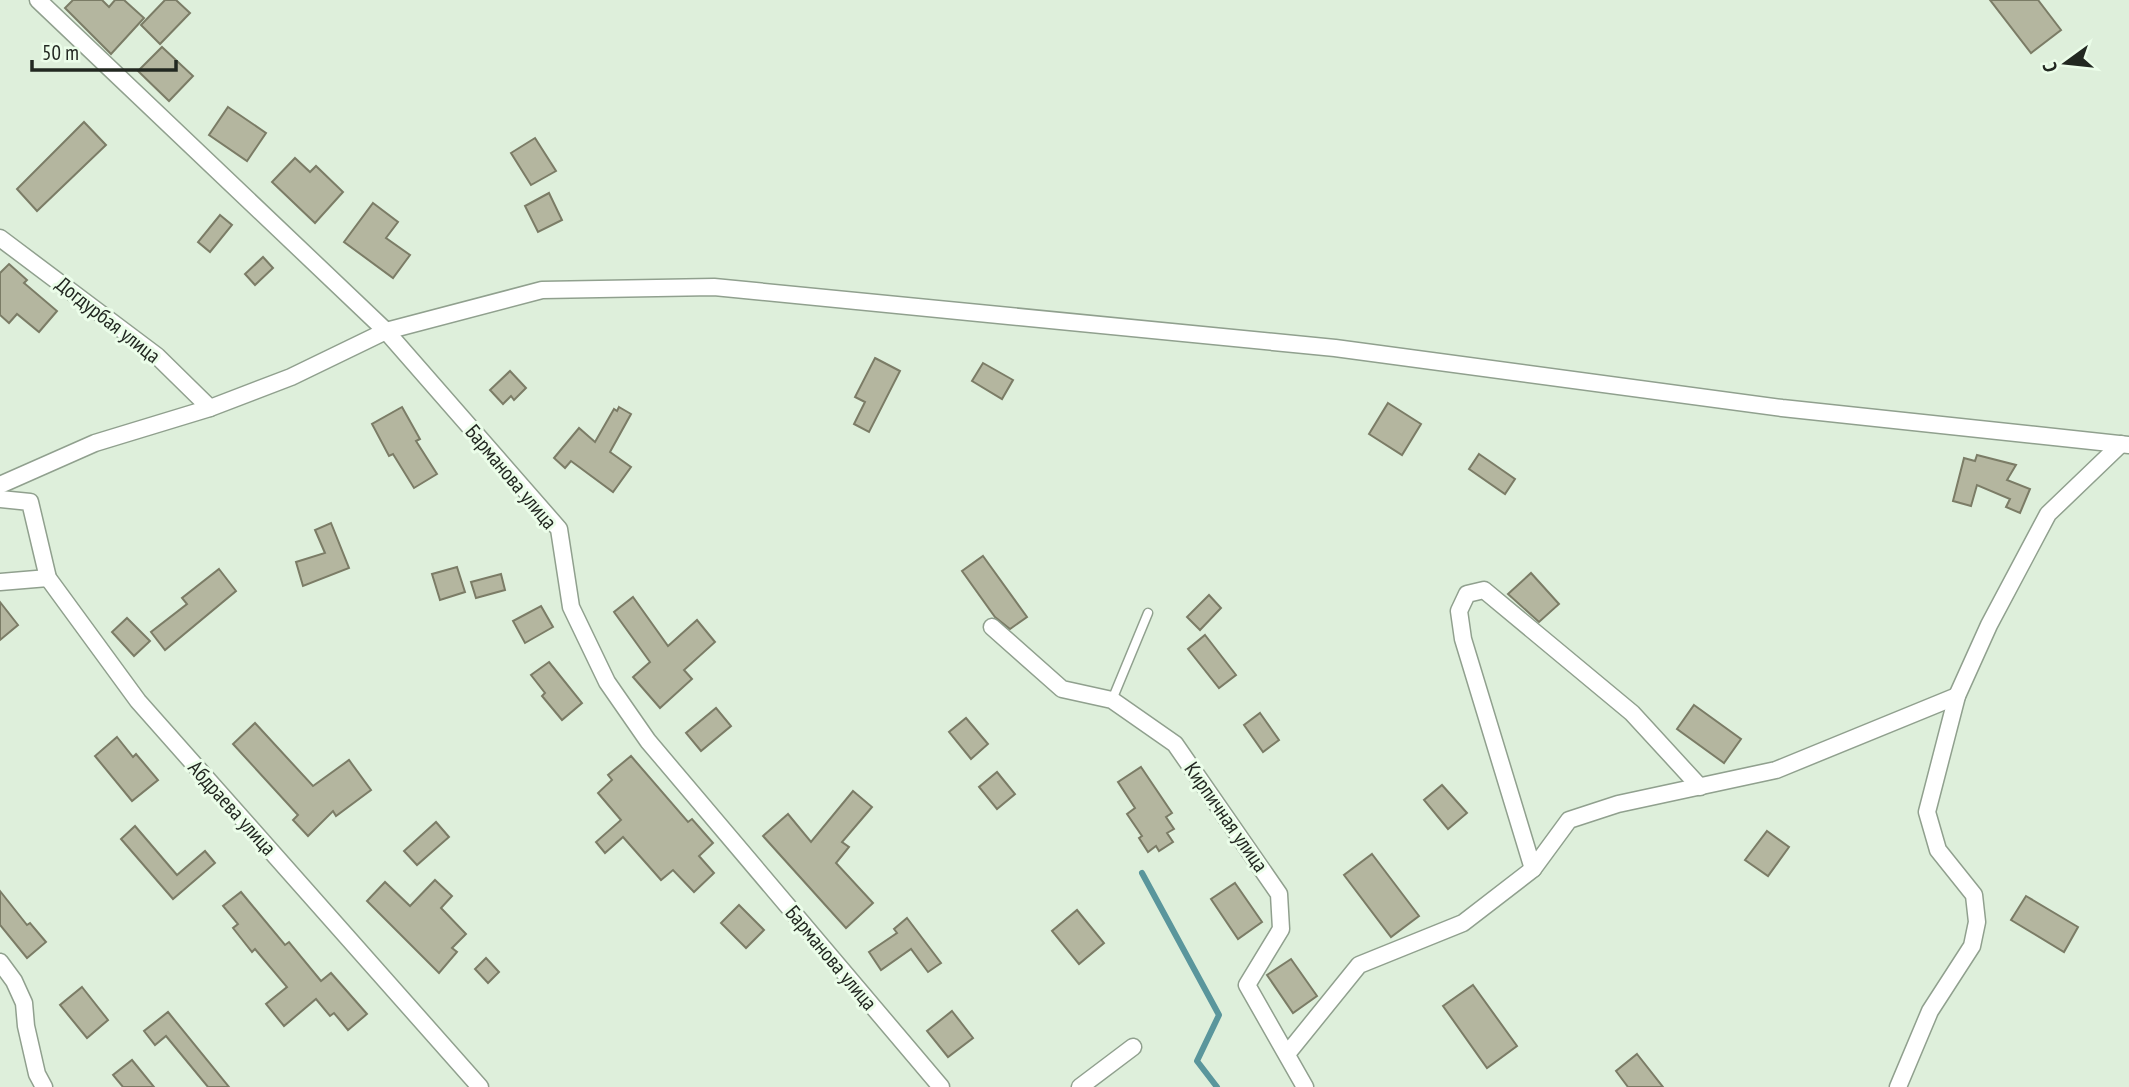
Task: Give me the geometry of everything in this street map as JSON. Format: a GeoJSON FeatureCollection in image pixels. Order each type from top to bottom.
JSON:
{"type":"FeatureCollection","features":[{"type":"Feature","properties":{"kind":"street","name":"Барманова улица"},"geometry":{"type":"LineString","coordinates":[[38,0],[386,331],[559,529],[570,607],[607,682],[648,741],[941,1087]]}},
{"type":"Feature","properties":{"kind":"street","name":"Догдурбая улица"},"geometry":{"type":"LineString","coordinates":[[0,238],[157,356],[210,408]]}},
{"type":"Feature","properties":{"kind":"street"},"geometry":{"type":"LineString","coordinates":[[0,485],[95,443],[210,408],[291,377],[386,331],[542,290],[714,287],[1335,348],[1783,408],[2125,445]]}},
{"type":"Feature","properties":{"kind":"street"},"geometry":{"type":"LineString","coordinates":[[1898,1087],[1930,1011],[1972,946],[1977,922],[1974,895],[1938,850],[1927,811],[1957,696],[1989,625],[2048,514],[2125,445]]}},
{"type":"Feature","properties":{"kind":"street","name":"Абдраева улица"},"geometry":{"type":"LineString","coordinates":[[0,499],[30,502],[48,578],[138,701],[480,1087]]}},
{"type":"Feature","properties":{"kind":"street"},"geometry":{"type":"LineString","coordinates":[[0,582],[48,578]]}},
{"type":"Feature","properties":{"kind":"street"},"geometry":{"type":"LineString","coordinates":[[1533,869],[1463,639],[1459,611],[1467,594],[1484,590],[1622,704],[1700,787]]}},
{"type":"Feature","properties":{"kind":"street","name":"Кирпичная улица"},"geometry":{"type":"LineString","coordinates":[[992,626],[1062,689],[1112,700],[1175,744],[1279,894],[1281,929],[1247,985],[1305,1087]]}},
{"type":"Feature","properties":{"kind":"street"},"geometry":{"type":"LineString","coordinates":[[1287,1054],[1359,965],[1463,923],[1533,869],[1569,820],[1618,804],[1776,770],[1957,696]]}},
{"type":"Feature","properties":{"kind":"street"},"geometry":{"type":"LineString","coordinates":[[0,962],[14,981],[24,1003],[26,1026],[37,1074],[44,1087]]}},
{"type":"Feature","properties":{"kind":"street"},"geometry":{"type":"LineString","coordinates":[[1080,1087],[1133,1046]]}},
{"type":"Feature","properties":{"kind":"lane"},"geometry":{"type":"LineString","coordinates":[[1112,700],[1148,612]]}},
{"type":"Feature","properties":{"kind":"building"},"geometry":{"type":"Polygon","coordinates":[[[73,0],[102,0],[109,7],[115,0],[124,0],[144,18],[111,54],[65,8],[73,0]]]}},
{"type":"Feature","properties":{"kind":"building"},"geometry":{"type":"Polygon","coordinates":[[[165,0],[176,0],[190,13],[160,44],[141,25],[165,0]]]}},
{"type":"Feature","properties":{"kind":"building"},"geometry":{"type":"Polygon","coordinates":[[[1990,0],[2038,0],[2061,30],[2031,53],[1990,0]]]}},
{"type":"Feature","properties":{"kind":"building"},"geometry":{"type":"Polygon","coordinates":[[[162,47],[193,76],[169,101],[138,71],[162,47]]]}},
{"type":"Feature","properties":{"kind":"building"},"geometry":{"type":"Polygon","coordinates":[[[228,107],[266,133],[247,161],[209,135],[228,107]]]}},
{"type":"Feature","properties":{"kind":"building"},"geometry":{"type":"Polygon","coordinates":[[[84,122],[106,145],[37,211],[17,189],[84,122]]]}},
{"type":"Feature","properties":{"kind":"building"},"geometry":{"type":"Polygon","coordinates":[[[535,138],[556,171],[531,185],[511,153],[535,138]]]}},
{"type":"Feature","properties":{"kind":"building"},"geometry":{"type":"Polygon","coordinates":[[[295,158],[310,172],[316,166],[343,192],[315,223],[272,182],[295,158]]]}},
{"type":"Feature","properties":{"kind":"building"},"geometry":{"type":"Polygon","coordinates":[[[549,193],[562,220],[538,232],[525,206],[549,193]]]}},
{"type":"Feature","properties":{"kind":"building"},"geometry":{"type":"Polygon","coordinates":[[[373,203],[398,222],[386,238],[410,255],[393,278],[344,242],[373,203]]]}},
{"type":"Feature","properties":{"kind":"building"},"geometry":{"type":"Polygon","coordinates":[[[220,215],[232,225],[210,252],[198,242],[220,215]]]}},
{"type":"Feature","properties":{"kind":"building"},"geometry":{"type":"Polygon","coordinates":[[[263,257],[273,268],[255,285],[245,274],[263,257]]]}},
{"type":"Feature","properties":{"kind":"building"},"geometry":{"type":"Polygon","coordinates":[[[9,264],[27,280],[24,283],[57,311],[39,332],[17,314],[9,323],[0,315],[0,273],[9,264]]]}},
{"type":"Feature","properties":{"kind":"building"},"geometry":{"type":"Polygon","coordinates":[[[875,358],[900,371],[869,432],[854,424],[865,402],[855,397],[875,358]]]}},
{"type":"Feature","properties":{"kind":"building"},"geometry":{"type":"Polygon","coordinates":[[[983,363],[1013,380],[1002,399],[972,381],[983,363]]]}},
{"type":"Feature","properties":{"kind":"building"},"geometry":{"type":"Polygon","coordinates":[[[510,371],[526,388],[514,400],[511,396],[503,404],[490,390],[510,371]]]}},
{"type":"Feature","properties":{"kind":"building"},"geometry":{"type":"Polygon","coordinates":[[[1388,403],[1421,424],[1402,455],[1369,434],[1388,403]]]}},
{"type":"Feature","properties":{"kind":"building"},"geometry":{"type":"Polygon","coordinates":[[[402,407],[420,439],[416,441],[437,474],[414,488],[393,454],[389,456],[372,424],[402,407]]]}},
{"type":"Feature","properties":{"kind":"building"},"geometry":{"type":"Polygon","coordinates":[[[619,407],[631,414],[610,452],[631,467],[613,492],[571,461],[565,468],[554,458],[579,428],[595,442],[614,409],[617,411],[619,407]]]}},
{"type":"Feature","properties":{"kind":"building"},"geometry":{"type":"Polygon","coordinates":[[[1479,454],[1515,479],[1505,494],[1469,469],[1479,454]]]}},
{"type":"Feature","properties":{"kind":"building"},"geometry":{"type":"Polygon","coordinates":[[[1977,455],[2016,465],[2007,480],[2030,489],[2020,513],[2006,507],[2010,499],[1977,485],[1971,506],[1953,501],[1964,458],[1975,461],[1977,455]]]}},
{"type":"Feature","properties":{"kind":"building"},"geometry":{"type":"Polygon","coordinates":[[[331,523],[349,568],[303,586],[296,562],[325,553],[315,530],[331,523]]]}},
{"type":"Feature","properties":{"kind":"building"},"geometry":{"type":"Polygon","coordinates":[[[983,556],[1027,617],[1010,629],[995,617],[962,571],[983,556]]]}},
{"type":"Feature","properties":{"kind":"building"},"geometry":{"type":"Polygon","coordinates":[[[457,567],[465,592],[440,600],[432,574],[457,567]]]}},
{"type":"Feature","properties":{"kind":"building"},"geometry":{"type":"Polygon","coordinates":[[[219,569],[236,591],[165,650],[151,632],[187,604],[182,598],[219,569]]]}},
{"type":"Feature","properties":{"kind":"building"},"geometry":{"type":"Polygon","coordinates":[[[1531,573],[1559,604],[1539,622],[1508,594],[1531,573]]]}},
{"type":"Feature","properties":{"kind":"building"},"geometry":{"type":"Polygon","coordinates":[[[501,574],[505,590],[476,598],[471,582],[501,574]]]}},
{"type":"Feature","properties":{"kind":"building"},"geometry":{"type":"Polygon","coordinates":[[[1209,595],[1221,608],[1200,630],[1187,617],[1209,595]]]}},
{"type":"Feature","properties":{"kind":"building"},"geometry":{"type":"Polygon","coordinates":[[[633,597],[668,646],[697,620],[715,642],[684,670],[692,679],[660,708],[633,677],[650,662],[614,612],[633,597]]]}},
{"type":"Feature","properties":{"kind":"building"},"geometry":{"type":"Polygon","coordinates":[[[0,602],[18,625],[0,640],[0,602]]]}},
{"type":"Feature","properties":{"kind":"building"},"geometry":{"type":"Polygon","coordinates":[[[541,606],[553,627],[525,643],[513,621],[541,606]]]}},
{"type":"Feature","properties":{"kind":"building"},"geometry":{"type":"Polygon","coordinates":[[[127,618],[150,641],[134,656],[112,632],[127,618]]]}},
{"type":"Feature","properties":{"kind":"building"},"geometry":{"type":"Polygon","coordinates":[[[1205,635],[1236,675],[1219,688],[1188,649],[1205,635]]]}},
{"type":"Feature","properties":{"kind":"building"},"geometry":{"type":"Polygon","coordinates":[[[549,662],[582,703],[562,720],[542,696],[545,693],[531,675],[549,662]]]}},
{"type":"Feature","properties":{"kind":"building"},"geometry":{"type":"Polygon","coordinates":[[[1694,705],[1741,739],[1724,763],[1677,729],[1694,705]]]}},
{"type":"Feature","properties":{"kind":"building"},"geometry":{"type":"Polygon","coordinates":[[[716,708],[731,726],[701,751],[686,733],[716,708]]]}},
{"type":"Feature","properties":{"kind":"building"},"geometry":{"type":"Polygon","coordinates":[[[1260,713],[1279,740],[1263,752],[1244,725],[1260,713]]]}},
{"type":"Feature","properties":{"kind":"building"},"geometry":{"type":"Polygon","coordinates":[[[966,718],[988,744],[971,759],[949,732],[966,718]]]}},
{"type":"Feature","properties":{"kind":"building"},"geometry":{"type":"Polygon","coordinates":[[[255,723],[313,786],[349,760],[371,790],[336,816],[333,811],[308,836],[293,820],[298,815],[233,744],[255,723]]]}},
{"type":"Feature","properties":{"kind":"building"},"geometry":{"type":"Polygon","coordinates":[[[117,737],[133,757],[136,754],[158,780],[132,801],[95,756],[117,737]]]}},
{"type":"Feature","properties":{"kind":"building"},"geometry":{"type":"Polygon","coordinates":[[[631,756],[688,822],[692,819],[713,843],[699,856],[714,873],[694,892],[673,870],[661,880],[623,837],[605,853],[596,842],[621,820],[598,793],[612,780],[608,775],[631,756]]]}},
{"type":"Feature","properties":{"kind":"building"},"geometry":{"type":"Polygon","coordinates":[[[1141,767],[1172,813],[1166,817],[1174,829],[1167,833],[1173,842],[1159,851],[1156,846],[1148,852],[1139,838],[1142,836],[1127,814],[1135,808],[1118,782],[1141,767]]]}},
{"type":"Feature","properties":{"kind":"building"},"geometry":{"type":"Polygon","coordinates":[[[997,772],[1015,794],[997,809],[979,787],[997,772]]]}},
{"type":"Feature","properties":{"kind":"building"},"geometry":{"type":"Polygon","coordinates":[[[1442,785],[1467,813],[1448,829],[1424,800],[1442,785]]]}},
{"type":"Feature","properties":{"kind":"building"},"geometry":{"type":"Polygon","coordinates":[[[853,791],[872,807],[842,842],[849,847],[836,863],[873,903],[846,928],[763,836],[788,814],[811,842],[853,791]]]}},
{"type":"Feature","properties":{"kind":"building"},"geometry":{"type":"Polygon","coordinates":[[[436,822],[449,837],[417,865],[404,851],[436,822]]]}},
{"type":"Feature","properties":{"kind":"building"},"geometry":{"type":"Polygon","coordinates":[[[135,826],[177,875],[205,851],[215,863],[173,899],[121,839],[135,826]]]}},
{"type":"Feature","properties":{"kind":"building"},"geometry":{"type":"Polygon","coordinates":[[[1767,831],[1789,847],[1768,876],[1745,860],[1767,831]]]}},
{"type":"Feature","properties":{"kind":"building"},"geometry":{"type":"Polygon","coordinates":[[[1372,854],[1419,916],[1391,937],[1344,875],[1372,854]]]}},
{"type":"Feature","properties":{"kind":"building"},"geometry":{"type":"Polygon","coordinates":[[[435,880],[452,896],[441,908],[466,934],[452,948],[457,952],[439,973],[367,901],[385,882],[410,906],[435,880]]]}},
{"type":"Feature","properties":{"kind":"building"},"geometry":{"type":"Polygon","coordinates":[[[1235,883],[1262,922],[1238,939],[1211,899],[1235,883]]]}},
{"type":"Feature","properties":{"kind":"building"},"geometry":{"type":"Polygon","coordinates":[[[0,891],[27,925],[30,923],[46,942],[27,958],[0,925],[0,891]]]}},
{"type":"Feature","properties":{"kind":"building"},"geometry":{"type":"Polygon","coordinates":[[[241,892],[285,945],[289,942],[321,981],[331,973],[367,1014],[348,1030],[334,1013],[330,1016],[316,999],[284,1026],[266,1004],[287,987],[255,949],[252,952],[233,928],[238,924],[223,906],[241,892]]]}},
{"type":"Feature","properties":{"kind":"building"},"geometry":{"type":"Polygon","coordinates":[[[2026,896],[2078,927],[2064,952],[2011,920],[2026,896]]]}},
{"type":"Feature","properties":{"kind":"building"},"geometry":{"type":"Polygon","coordinates":[[[739,905],[764,930],[746,948],[721,923],[739,905]]]}},
{"type":"Feature","properties":{"kind":"building"},"geometry":{"type":"Polygon","coordinates":[[[1077,910],[1104,943],[1079,964],[1052,931],[1077,910]]]}},
{"type":"Feature","properties":{"kind":"building"},"geometry":{"type":"Polygon","coordinates":[[[907,918],[941,963],[928,972],[911,949],[881,970],[869,952],[897,933],[894,929],[907,918]]]}},
{"type":"Feature","properties":{"kind":"building"},"geometry":{"type":"Polygon","coordinates":[[[486,958],[499,972],[488,983],[475,969],[486,958]]]}},
{"type":"Feature","properties":{"kind":"building"},"geometry":{"type":"Polygon","coordinates":[[[1291,959],[1317,996],[1293,1013],[1267,975],[1291,959]]]}},
{"type":"Feature","properties":{"kind":"building"},"geometry":{"type":"Polygon","coordinates":[[[1473,985],[1517,1046],[1487,1068],[1443,1006],[1473,985]]]}},
{"type":"Feature","properties":{"kind":"building"},"geometry":{"type":"Polygon","coordinates":[[[82,987],[108,1020],[87,1038],[60,1005],[82,987]]]}},
{"type":"Feature","properties":{"kind":"building"},"geometry":{"type":"Polygon","coordinates":[[[952,1011],[973,1038],[948,1057],[927,1031],[952,1011]]]}},
{"type":"Feature","properties":{"kind":"building"},"geometry":{"type":"Polygon","coordinates":[[[168,1012],[229,1087],[208,1087],[166,1036],[155,1045],[144,1031],[168,1012]]]}},
{"type":"Feature","properties":{"kind":"building"},"geometry":{"type":"Polygon","coordinates":[[[1637,1054],[1663,1087],[1628,1087],[1616,1071],[1637,1054]]]}},
{"type":"Feature","properties":{"kind":"building"},"geometry":{"type":"Polygon","coordinates":[[[132,1060],[154,1087],[123,1087],[113,1075],[132,1060]]]}},
{"type":"Feature","properties":{"kind":"waterway"},"geometry":{"type":"LineString","coordinates":[[1142,873],[1219,1015],[1197,1061],[1217,1087]]}}]}
